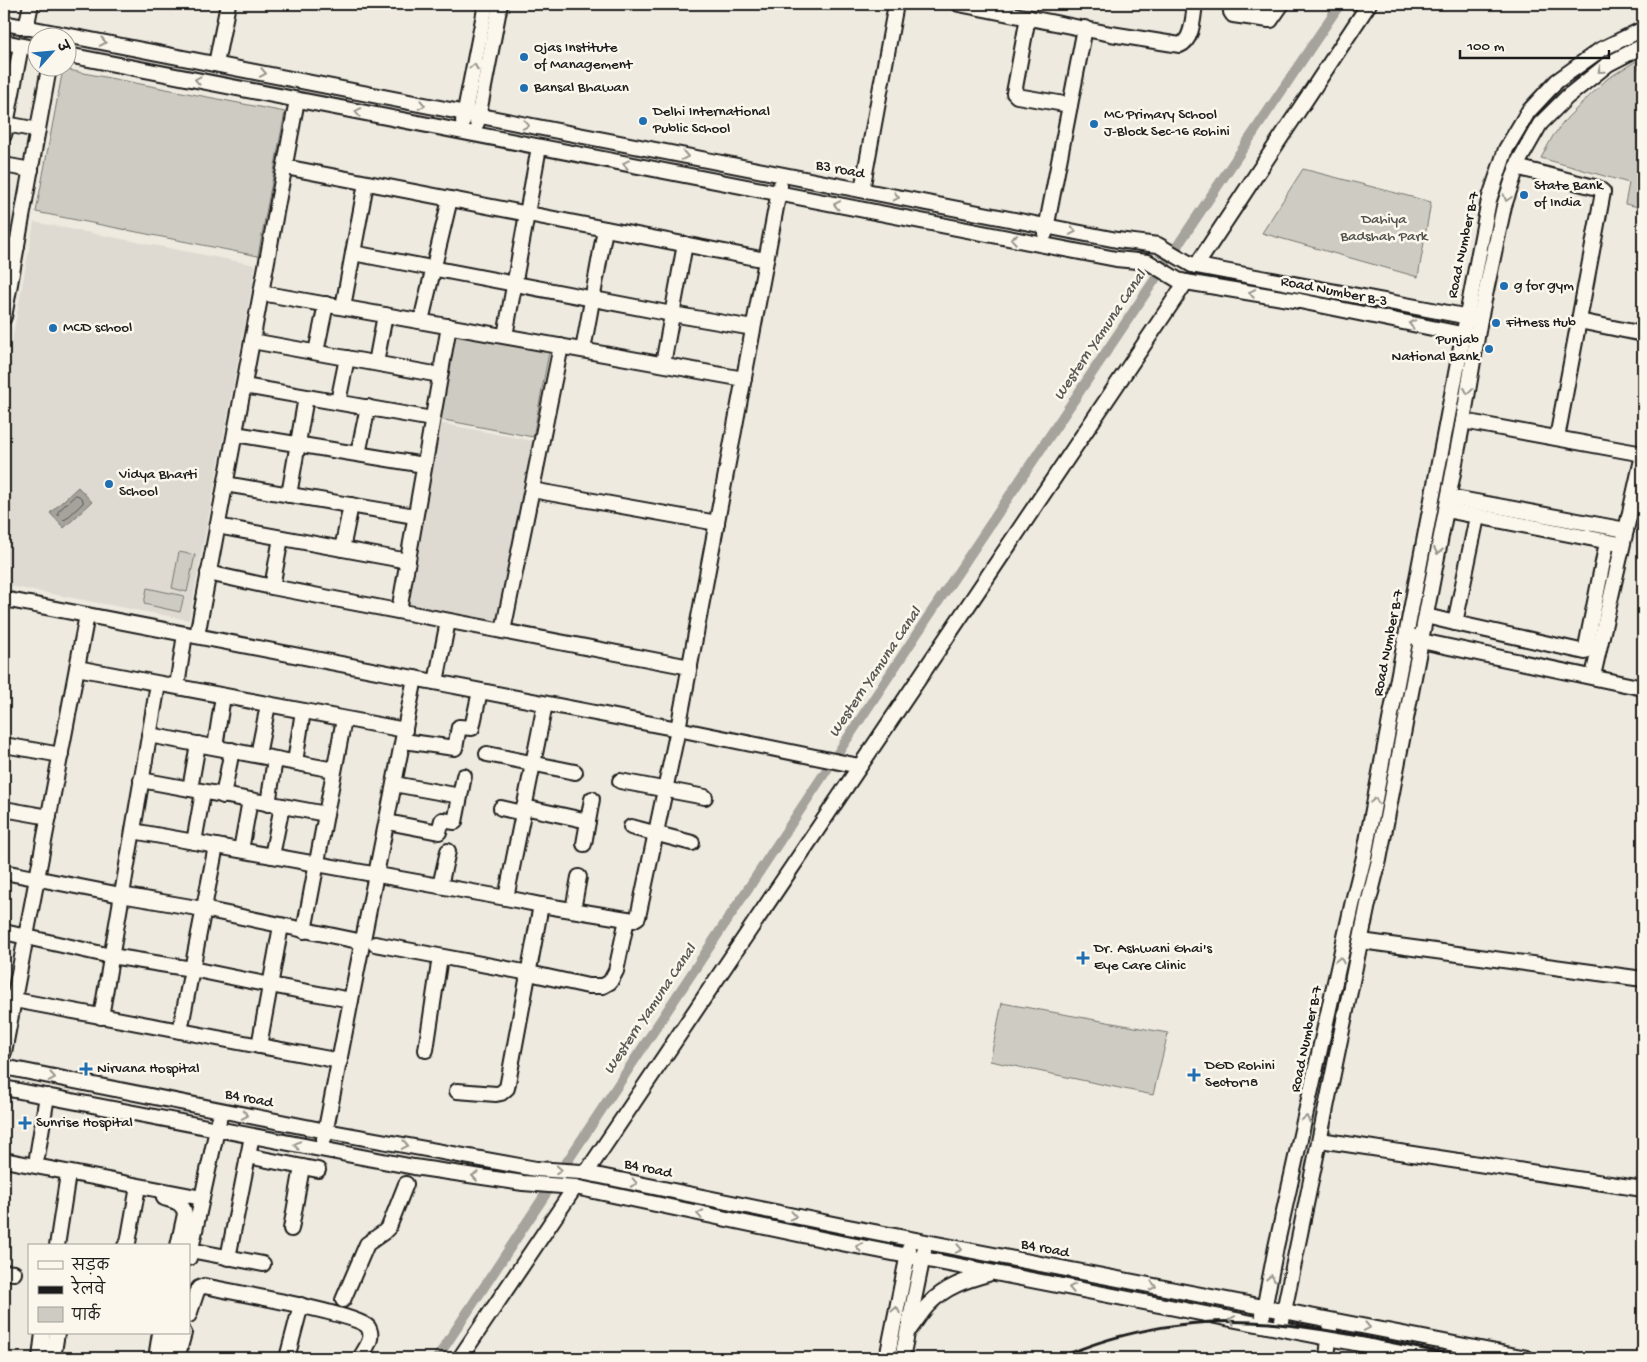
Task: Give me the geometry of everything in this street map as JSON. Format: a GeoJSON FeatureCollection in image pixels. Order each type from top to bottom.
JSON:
{"type":"FeatureCollection","features":[{"type":"Feature","properties":{"kind":"street"},"geometry":{"type":"LineString","coordinates":[[26,28],[31,4]]}},
{"type":"Feature","properties":{"kind":"street"},"geometry":{"type":"LineString","coordinates":[[216,64],[228,4]]}},
{"type":"Feature","properties":{"kind":"street"},"geometry":{"type":"LineString","coordinates":[[468,133],[486,4]]}},
{"type":"Feature","properties":{"kind":"street"},"geometry":{"type":"LineString","coordinates":[[471,114],[500,4]]}},
{"type":"Feature","properties":{"kind":"street"},"geometry":{"type":"LineString","coordinates":[[862,190],[896,4]]}},
{"type":"Feature","properties":{"kind":"street"},"geometry":{"type":"LineString","coordinates":[[960,4],[996,7],[1028,17],[1180,45],[1184,44],[1189,35],[1195,4]]}},
{"type":"Feature","properties":{"kind":"street"},"geometry":{"type":"LineString","coordinates":[[1232,4],[1231,13],[1234,15],[1271,20]]}},
{"type":"Feature","properties":{"kind":"street"},"geometry":{"type":"LineString","coordinates":[[1258,4],[1271,20]]}},
{"type":"Feature","properties":{"kind":"street"},"geometry":{"type":"LineString","coordinates":[[1271,20],[1282,4]]}},
{"type":"Feature","properties":{"kind":"street"},"geometry":{"type":"LineString","coordinates":[[1194,266],[1369,4]]}},
{"type":"Feature","properties":{"kind":"street"},"geometry":{"type":"LineString","coordinates":[[1028,17],[1014,93],[1017,96],[1070,105]]}},
{"type":"Feature","properties":{"kind":"street","name":"B3 road"},"geometry":{"type":"LineString","coordinates":[[4,23],[1118,240],[1158,245],[1194,266],[1473,317]]}},
{"type":"Feature","properties":{"kind":"street"},"geometry":{"type":"LineString","coordinates":[[1043,245],[1085,28]]}},
{"type":"Feature","properties":{"kind":"street","name":"Road Number B-7"},"geometry":{"type":"LineString","coordinates":[[1260,1325],[1364,857],[1408,631],[1470,335],[1489,200],[1506,149],[1528,112],[1557,81],[1593,55],[1643,29]]}},
{"type":"Feature","properties":{"kind":"street"},"geometry":{"type":"LineString","coordinates":[[4,42],[28,47]]}},
{"type":"Feature","properties":{"kind":"street"},"geometry":{"type":"LineString","coordinates":[[21,46],[5,129],[38,130]]}},
{"type":"Feature","properties":{"kind":"street","name":"Road Number B-7"},"geometry":{"type":"LineString","coordinates":[[1473,317],[1516,168],[1540,124],[1567,97],[1608,64],[1643,46]]}},
{"type":"Feature","properties":{"kind":"street"},"geometry":{"type":"LineString","coordinates":[[78,57],[1116,259],[1148,262],[1182,281],[854,765],[584,1172]]}},
{"type":"Feature","properties":{"kind":"street"},"geometry":{"type":"LineString","coordinates":[[4,317],[10,245],[30,170],[47,78]]}},
{"type":"Feature","properties":{"kind":"street"},"geometry":{"type":"LineString","coordinates":[[177,686],[208,573],[298,100]]}},
{"type":"Feature","properties":{"kind":"street"},"geometry":{"type":"LineString","coordinates":[[505,336],[539,147]]}},
{"type":"Feature","properties":{"kind":"street"},"geometry":{"type":"LineString","coordinates":[[4,165],[30,170]]}},
{"type":"Feature","properties":{"kind":"street"},"geometry":{"type":"LineString","coordinates":[[285,167],[766,260]]}},
{"type":"Feature","properties":{"kind":"street"},"geometry":{"type":"LineString","coordinates":[[1516,168],[1598,188],[1602,192],[1557,438]]}},
{"type":"Feature","properties":{"kind":"street"},"geometry":{"type":"LineString","coordinates":[[132,830],[541,905],[633,920],[638,917],[678,729],[782,175]]}},
{"type":"Feature","properties":{"kind":"street"},"geometry":{"type":"LineString","coordinates":[[343,307],[366,182]]}},
{"type":"Feature","properties":{"kind":"street"},"geometry":{"type":"LineString","coordinates":[[421,321],[450,199]]}},
{"type":"Feature","properties":{"kind":"street"},"geometry":{"type":"LineString","coordinates":[[583,350],[605,229]]}},
{"type":"Feature","properties":{"kind":"street"},"geometry":{"type":"LineString","coordinates":[[663,364],[685,244]]}},
{"type":"Feature","properties":{"kind":"street"},"geometry":{"type":"LineString","coordinates":[[353,253],[753,328]]}},
{"type":"Feature","properties":{"kind":"street","name":"Road Number B-3"},"geometry":{"type":"LineString","coordinates":[[1182,281],[1300,301],[1470,335]]}},
{"type":"Feature","properties":{"kind":"street"},"geometry":{"type":"LineString","coordinates":[[261,293],[744,379]]}},
{"type":"Feature","properties":{"kind":"street"},"geometry":{"type":"LineString","coordinates":[[316,352],[326,304]]}},
{"type":"Feature","properties":{"kind":"street"},"geometry":{"type":"LineString","coordinates":[[376,363],[385,315]]}},
{"type":"Feature","properties":{"kind":"street"},"geometry":{"type":"LineString","coordinates":[[1579,321],[1643,334]]}},
{"type":"Feature","properties":{"kind":"street"},"geometry":{"type":"LineString","coordinates":[[399,611],[448,326]]}},
{"type":"Feature","properties":{"kind":"street","name":"Road Number B-7"},"geometry":{"type":"LineString","coordinates":[[1280,1329],[1379,860],[1448,503],[1463,421],[1470,335]]}},
{"type":"Feature","properties":{"kind":"street"},"geometry":{"type":"LineString","coordinates":[[252,341],[440,375]]}},
{"type":"Feature","properties":{"kind":"street"},"geometry":{"type":"LineString","coordinates":[[503,631],[561,346]]}},
{"type":"Feature","properties":{"kind":"street"},"geometry":{"type":"LineString","coordinates":[[338,402],[347,358]]}},
{"type":"Feature","properties":{"kind":"street"},"geometry":{"type":"LineString","coordinates":[[244,386],[432,419]]}},
{"type":"Feature","properties":{"kind":"street"},"geometry":{"type":"LineString","coordinates":[[289,495],[306,397]]}},
{"type":"Feature","properties":{"kind":"street"},"geometry":{"type":"LineString","coordinates":[[358,454],[368,407]]}},
{"type":"Feature","properties":{"kind":"street"},"geometry":{"type":"LineString","coordinates":[[1463,421],[1643,454],[1640,485],[1626,530],[1593,676]]}},
{"type":"Feature","properties":{"kind":"street"},"geometry":{"type":"LineString","coordinates":[[235,434],[424,465]]}},
{"type":"Feature","properties":{"kind":"street"},"geometry":{"type":"LineString","coordinates":[[225,484],[415,516]]}},
{"type":"Feature","properties":{"kind":"street"},"geometry":{"type":"LineString","coordinates":[[532,490],[717,523]]}},
{"type":"Feature","properties":{"kind":"street"},"geometry":{"type":"LineString","coordinates":[[1448,503],[1477,517],[1623,545]]}},
{"type":"Feature","properties":{"kind":"street"},"geometry":{"type":"LineString","coordinates":[[1448,503],[1626,530]]}},
{"type":"Feature","properties":{"kind":"street"},"geometry":{"type":"LineString","coordinates":[[342,549],[350,505]]}},
{"type":"Feature","properties":{"kind":"street"},"geometry":{"type":"LineString","coordinates":[[1455,623],[1477,517]]}},
{"type":"Feature","properties":{"kind":"street"},"geometry":{"type":"LineString","coordinates":[[217,526],[408,561]]}},
{"type":"Feature","properties":{"kind":"street"},"geometry":{"type":"LineString","coordinates":[[272,587],[281,538]]}},
{"type":"Feature","properties":{"kind":"street"},"geometry":{"type":"LineString","coordinates":[[1426,616],[1585,652],[1606,542]]}},
{"type":"Feature","properties":{"kind":"street"},"geometry":{"type":"LineString","coordinates":[[208,573],[272,587],[690,666]]}},
{"type":"Feature","properties":{"kind":"street"},"geometry":{"type":"LineString","coordinates":[[4,599],[678,729],[854,765]]}},
{"type":"Feature","properties":{"kind":"street"},"geometry":{"type":"LineString","coordinates":[[4,1052],[9,999],[26,936],[87,615]]}},
{"type":"Feature","properties":{"kind":"street"},"geometry":{"type":"LineString","coordinates":[[436,682],[448,620]]}},
{"type":"Feature","properties":{"kind":"street"},"geometry":{"type":"LineString","coordinates":[[1408,631],[1421,641],[1643,688]]}},
{"type":"Feature","properties":{"kind":"street"},"geometry":{"type":"LineString","coordinates":[[1515,660],[1521,637]]}},
{"type":"Feature","properties":{"kind":"street"},"geometry":{"type":"LineString","coordinates":[[77,668],[344,719],[455,748],[459,726],[472,728],[480,691]]}},
{"type":"Feature","properties":{"kind":"street"},"geometry":{"type":"LineString","coordinates":[[322,1150],[350,1000],[369,943],[376,874],[415,678]]}},
{"type":"Feature","properties":{"kind":"street"},"geometry":{"type":"LineString","coordinates":[[101,1016],[158,684]]}},
{"type":"Feature","properties":{"kind":"street"},"geometry":{"type":"LineString","coordinates":[[215,747],[223,696]]}},
{"type":"Feature","properties":{"kind":"street"},"geometry":{"type":"LineString","coordinates":[[506,898],[545,704]]}},
{"type":"Feature","properties":{"kind":"street"},"geometry":{"type":"LineString","coordinates":[[258,755],[268,705]]}},
{"type":"Feature","properties":{"kind":"street"},"geometry":{"type":"LineString","coordinates":[[295,762],[303,711]]}},
{"type":"Feature","properties":{"kind":"street"},"geometry":{"type":"LineString","coordinates":[[304,931],[344,719]]}},
{"type":"Feature","properties":{"kind":"street"},"geometry":{"type":"LineString","coordinates":[[150,735],[334,770]]}},
{"type":"Feature","properties":{"kind":"street"},"geometry":{"type":"LineString","coordinates":[[194,842],[198,744]]}},
{"type":"Feature","properties":{"kind":"street"},"geometry":{"type":"LineString","coordinates":[[4,745],[61,755]]}},
{"type":"Feature","properties":{"kind":"street"},"geometry":{"type":"LineString","coordinates":[[223,796],[232,750]]}},
{"type":"Feature","properties":{"kind":"street"},"geometry":{"type":"LineString","coordinates":[[487,754],[575,772]]}},
{"type":"Feature","properties":{"kind":"street"},"geometry":{"type":"LineString","coordinates":[[268,804],[275,758]]}},
{"type":"Feature","properties":{"kind":"street"},"geometry":{"type":"LineString","coordinates":[[387,822],[439,832],[442,820],[455,822],[464,776]]}},
{"type":"Feature","properties":{"kind":"street"},"geometry":{"type":"LineString","coordinates":[[141,780],[326,814]]}},
{"type":"Feature","properties":{"kind":"street"},"geometry":{"type":"LineString","coordinates":[[620,782],[705,797]]}},
{"type":"Feature","properties":{"kind":"street"},"geometry":{"type":"LineString","coordinates":[[394,784],[460,796]]}},
{"type":"Feature","properties":{"kind":"street"},"geometry":{"type":"LineString","coordinates":[[584,844],[592,799]]}},
{"type":"Feature","properties":{"kind":"street"},"geometry":{"type":"LineString","coordinates":[[241,850],[250,800]]}},
{"type":"Feature","properties":{"kind":"street"},"geometry":{"type":"LineString","coordinates":[[272,856],[282,806]]}},
{"type":"Feature","properties":{"kind":"street"},"geometry":{"type":"LineString","coordinates":[[501,808],[588,821]]}},
{"type":"Feature","properties":{"kind":"street"},"geometry":{"type":"LineString","coordinates":[[4,809],[49,817]]}},
{"type":"Feature","properties":{"kind":"street"},"geometry":{"type":"LineString","coordinates":[[630,827],[692,844]]}},
{"type":"Feature","properties":{"kind":"street"},"geometry":{"type":"LineString","coordinates":[[180,1031],[216,846]]}},
{"type":"Feature","properties":{"kind":"street"},"geometry":{"type":"LineString","coordinates":[[440,886],[448,851]]}},
{"type":"Feature","properties":{"kind":"street"},"geometry":{"type":"LineString","coordinates":[[1364,857],[1379,860]]}},
{"type":"Feature","properties":{"kind":"street"},"geometry":{"type":"LineString","coordinates":[[4,872],[121,896],[203,909],[304,931],[529,973],[588,986],[603,986],[610,982],[616,971],[627,919]]}},
{"type":"Feature","properties":{"kind":"street"},"geometry":{"type":"LineString","coordinates":[[573,910],[579,877]]}},
{"type":"Feature","properties":{"kind":"street"},"geometry":{"type":"LineString","coordinates":[[457,1091],[501,1094],[507,1088],[541,905]]}},
{"type":"Feature","properties":{"kind":"street"},"geometry":{"type":"LineString","coordinates":[[259,1046],[281,926]]}},
{"type":"Feature","properties":{"kind":"street"},"geometry":{"type":"LineString","coordinates":[[4,932],[111,956],[192,969],[350,1000]]}},
{"type":"Feature","properties":{"kind":"street"},"geometry":{"type":"LineString","coordinates":[[1361,941],[1643,979]]}},
{"type":"Feature","properties":{"kind":"street"},"geometry":{"type":"LineString","coordinates":[[426,1050],[440,957]]}},
{"type":"Feature","properties":{"kind":"street"},"geometry":{"type":"LineString","coordinates":[[9,999],[340,1061]]}},
{"type":"Feature","properties":{"kind":"street","name":"B4 road"},"geometry":{"type":"LineString","coordinates":[[4,1068],[326,1131],[536,1169],[584,1172],[926,1243],[1527,1358]]}},
{"type":"Feature","properties":{"kind":"street"},"geometry":{"type":"LineString","coordinates":[[4,1088],[414,1167],[523,1183],[571,1186],[991,1273],[1431,1358]]}},
{"type":"Feature","properties":{"kind":"street"},"geometry":{"type":"LineString","coordinates":[[37,1157],[46,1096]]}},
{"type":"Feature","properties":{"kind":"street"},"geometry":{"type":"LineString","coordinates":[[188,1244],[202,1198],[221,1110]]}},
{"type":"Feature","properties":{"kind":"street"},"geometry":{"type":"LineString","coordinates":[[228,1258],[252,1136]]}},
{"type":"Feature","properties":{"kind":"street"},"geometry":{"type":"LineString","coordinates":[[1320,1140],[1643,1189]]}},
{"type":"Feature","properties":{"kind":"street"},"geometry":{"type":"LineString","coordinates":[[248,1156],[318,1170]]}},
{"type":"Feature","properties":{"kind":"street"},"geometry":{"type":"LineString","coordinates":[[4,1160],[178,1202],[182,1205],[185,1214],[186,1244]]}},
{"type":"Feature","properties":{"kind":"street"},"geometry":{"type":"LineString","coordinates":[[291,1229],[302,1167]]}},
{"type":"Feature","properties":{"kind":"street"},"geometry":{"type":"LineString","coordinates":[[68,1176],[202,1198]]}},
{"type":"Feature","properties":{"kind":"street"},"geometry":{"type":"LineString","coordinates":[[57,1244],[68,1176]]}},
{"type":"Feature","properties":{"kind":"street"},"geometry":{"type":"LineString","coordinates":[[343,1300],[367,1244],[389,1227],[406,1184]]}},
{"type":"Feature","properties":{"kind":"street"},"geometry":{"type":"LineString","coordinates":[[460,1358],[571,1186]]}},
{"type":"Feature","properties":{"kind":"street"},"geometry":{"type":"LineString","coordinates":[[127,1244],[137,1192]]}},
{"type":"Feature","properties":{"kind":"street"},"geometry":{"type":"LineString","coordinates":[[887,1358],[911,1240]]}},
{"type":"Feature","properties":{"kind":"street"},"geometry":{"type":"LineString","coordinates":[[902,1358],[926,1243]]}},
{"type":"Feature","properties":{"kind":"street"},"geometry":{"type":"LineString","coordinates":[[190,1253],[263,1264]]}},
{"type":"Feature","properties":{"kind":"street"},"geometry":{"type":"LineString","coordinates":[[907,1334],[928,1305],[942,1292],[968,1280],[991,1273]]}},
{"type":"Feature","properties":{"kind":"street"},"geometry":{"type":"LineString","coordinates":[[1114,1297],[1118,1279]]}},
{"type":"Feature","properties":{"kind":"street"},"geometry":{"type":"LineString","coordinates":[[190,1312],[198,1288],[204,1286],[301,1305],[362,1322],[371,1335],[369,1343],[360,1358]]}},
{"type":"Feature","properties":{"kind":"street"},"geometry":{"type":"LineString","coordinates":[[287,1358],[301,1305]]}},
{"type":"Feature","properties":{"kind":"street"},"geometry":{"type":"LineString","coordinates":[[1327,1358],[1331,1320]]}},
{"type":"Feature","properties":{"kind":"street"},"geometry":{"type":"LineString","coordinates":[[40,1358],[44,1334]]}},
{"type":"Feature","properties":{"kind":"street"},"geometry":{"type":"LineString","coordinates":[[53,1358],[57,1334]]}},
{"type":"Feature","properties":{"kind":"street"},"geometry":{"type":"LineString","coordinates":[[156,1358],[160,1334]]}},
{"type":"Feature","properties":{"kind":"street"},"geometry":{"type":"LineString","coordinates":[[167,1358],[172,1334]]}},
{"type":"Feature","properties":{"kind":"street"},"geometry":{"type":"LineString","coordinates":[[177,1358],[184,1334]]}},
{"type":"Feature","properties":{"kind":"shaded area","name":"Vidya Bharti School"},"geometry":{"type":"Polygon","coordinates":[[[34,222],[256,265],[189,620],[4,585],[4,384],[34,222]]]}},
{"type":"Feature","properties":{"kind":"shaded area"},"geometry":{"type":"Polygon","coordinates":[[[439,423],[533,441],[499,622],[405,604],[439,423]]]}},
{"type":"Feature","properties":{"kind":"green space"},"geometry":{"type":"Polygon","coordinates":[[[1636,61],[1643,77],[1643,208],[1625,204],[1629,183],[1541,158],[1553,136],[1567,118],[1607,79],[1636,61]]]}},
{"type":"Feature","properties":{"kind":"green space"},"geometry":{"type":"Polygon","coordinates":[[[78,72],[285,112],[258,256],[36,212],[61,78],[78,78],[78,72]]]}},
{"type":"Feature","properties":{"kind":"green space","name":"Dahiya Badshah Park"},"geometry":{"type":"Polygon","coordinates":[[[1303,169],[1431,202],[1418,277],[1262,233],[1303,169]]]}},
{"type":"Feature","properties":{"kind":"green space"},"geometry":{"type":"Polygon","coordinates":[[[454,334],[549,352],[533,437],[439,419],[454,334]]]}},
{"type":"Feature","properties":{"kind":"green space"},"geometry":{"type":"Polygon","coordinates":[[[179,552],[195,555],[187,592],[172,588],[179,552]]]}},
{"type":"Feature","properties":{"kind":"green space"},"geometry":{"type":"Polygon","coordinates":[[[147,588],[184,596],[180,612],[144,604],[147,588]]]}},
{"type":"Feature","properties":{"kind":"green space"},"geometry":{"type":"Polygon","coordinates":[[[1002,1003],[1168,1033],[1153,1095],[990,1061],[1002,1003]]]}},
{"type":"Feature","properties":{"kind":"water"},"geometry":{"type":"Polygon","coordinates":[[[78,487],[92,502],[64,528],[50,513],[78,487]]]}},
{"type":"Feature","properties":{"kind":"waterway","name":"Western Yamuna Canal"},"geometry":{"type":"LineString","coordinates":[[437,1358],[928,617],[1340,4]]}},
{"type":"Feature","properties":{"kind":"railway"},"geometry":{"type":"LineString","coordinates":[[1059,1358],[1109,1339],[1135,1333],[1162,1327],[1216,1322],[1269,1323],[1320,1329],[1471,1358]]}},
{"type":"Feature","properties":{"kind":"place","name":"Ojas Institute of Management"},"geometry":{"type":"Point","coordinates":[524,57]}},
{"type":"Feature","properties":{"kind":"place","name":"Bansal Bhawan"},"geometry":{"type":"Point","coordinates":[524,88]}},
{"type":"Feature","properties":{"kind":"place","name":"Delhi International Public School"},"geometry":{"type":"Point","coordinates":[643,121]}},
{"type":"Feature","properties":{"kind":"place","name":"MC Primary School J-Block Sec-16 Rohini"},"geometry":{"type":"Point","coordinates":[1094,124]}},
{"type":"Feature","properties":{"kind":"place","name":"State Bank of India"},"geometry":{"type":"Point","coordinates":[1524,195]}},
{"type":"Feature","properties":{"kind":"place","name":"g for gym"},"geometry":{"type":"Point","coordinates":[1504,286]}},
{"type":"Feature","properties":{"kind":"place","name":"Fitness Hub"},"geometry":{"type":"Point","coordinates":[1496,323]}},
{"type":"Feature","properties":{"kind":"place","name":"MCD school"},"geometry":{"type":"Point","coordinates":[53,328]}},
{"type":"Feature","properties":{"kind":"place","name":"Punjab National Bank"},"geometry":{"type":"Point","coordinates":[1489,349]}},
{"type":"Feature","properties":{"kind":"place","name":"Vidya Bharti School"},"geometry":{"type":"Point","coordinates":[109,484]}},
{"type":"Feature","properties":{"kind":"place","name":"Dr. Ashwani Ghai's Eye Care Clinic"},"geometry":{"type":"Point","coordinates":[1083,958]}},
{"type":"Feature","properties":{"kind":"place","name":"Nirvana Hospital"},"geometry":{"type":"Point","coordinates":[86,1069]}},
{"type":"Feature","properties":{"kind":"place","name":"DGD Rohini Sector18"},"geometry":{"type":"Point","coordinates":[1194,1075]}},
{"type":"Feature","properties":{"kind":"place","name":"Sunrise Hospital"},"geometry":{"type":"Point","coordinates":[25,1123]}}]}
